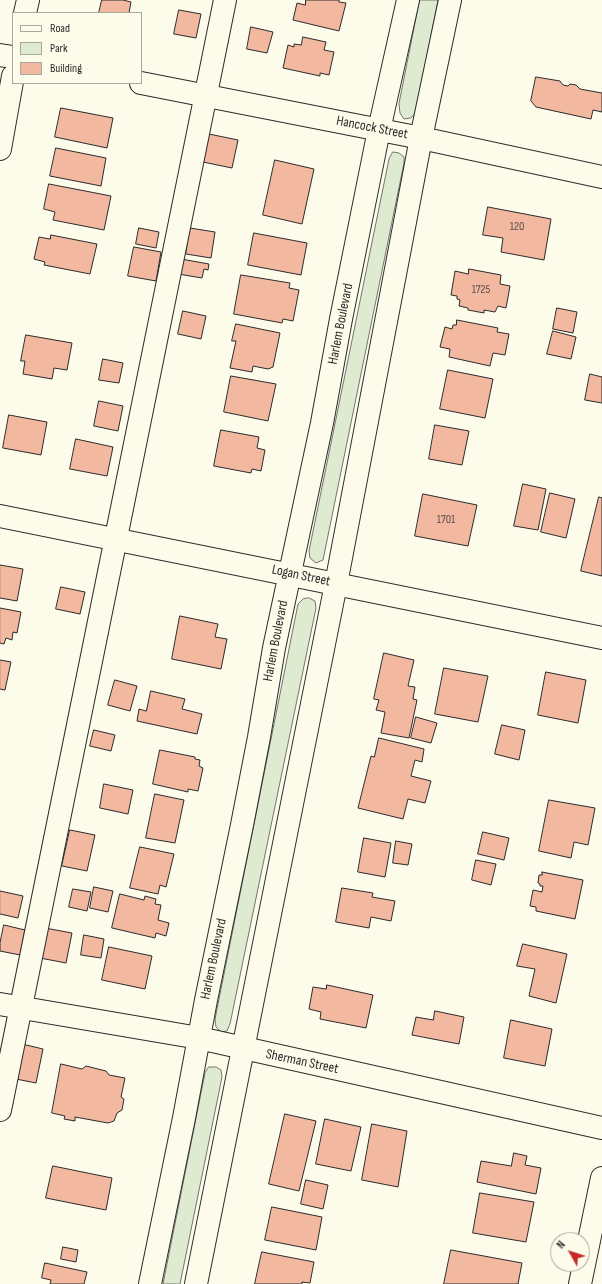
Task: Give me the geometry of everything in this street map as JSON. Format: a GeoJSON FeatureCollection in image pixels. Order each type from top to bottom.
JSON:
{"type":"FeatureCollection","features":[{"type":"Feature","properties":{"kind":"street"},"geometry":{"type":"LineString","coordinates":[[25,12],[28,0]]}},
{"type":"Feature","properties":{"kind":"street"},"geometry":{"type":"LineString","coordinates":[[0,1110],[10,1006],[116,539],[225,0]]}},
{"type":"Feature","properties":{"kind":"street","name":"Harlem Boulevard"},"geometry":{"type":"LineString","coordinates":[[150,1284],[242,825],[274,648],[322,424],[341,319],[379,130],[408,0]]}},
{"type":"Feature","properties":{"kind":"street"},"geometry":{"type":"LineString","coordinates":[[196,1284],[336,584],[421,138],[450,0]]}},
{"type":"Feature","properties":{"kind":"street"},"geometry":{"type":"LineString","coordinates":[[0,55],[12,58]]}},
{"type":"Feature","properties":{"kind":"street"},"geometry":{"type":"LineString","coordinates":[[0,149],[12,82]]}},
{"type":"Feature","properties":{"kind":"street","name":"Hancock Street"},"geometry":{"type":"LineString","coordinates":[[142,83],[421,138],[602,177]]}},
{"type":"Feature","properties":{"kind":"street","name":"Logan Street"},"geometry":{"type":"LineString","coordinates":[[0,516],[602,638]]}},
{"type":"Feature","properties":{"kind":"street","name":"Sherman Street"},"geometry":{"type":"LineString","coordinates":[[10,1006],[199,1038],[602,1128]]}},
{"type":"Feature","properties":{"kind":"street"},"geometry":{"type":"LineString","coordinates":[[580,1284],[602,1178]]}},
{"type":"Feature","properties":{"kind":"green space"},"geometry":{"type":"Polygon","coordinates":[[[420,0],[438,0],[416,112],[411,118],[404,119],[400,113],[399,104],[420,0]]]}},
{"type":"Feature","properties":{"kind":"green space"},"geometry":{"type":"Polygon","coordinates":[[[393,152],[399,153],[404,157],[404,163],[323,560],[316,563],[310,558],[309,551],[389,159],[393,152]]]}},
{"type":"Feature","properties":{"kind":"green space"},"geometry":{"type":"Polygon","coordinates":[[[309,598],[315,601],[316,608],[230,1024],[227,1031],[221,1032],[216,1027],[215,1019],[298,604],[303,599],[309,598]]]}},
{"type":"Feature","properties":{"kind":"green space"},"geometry":{"type":"Polygon","coordinates":[[[209,1067],[216,1067],[221,1070],[222,1077],[180,1284],[163,1284],[205,1073],[209,1067]]]}},
{"type":"Feature","properties":{"kind":"building"},"geometry":{"type":"Polygon","coordinates":[[[102,0],[123,0],[131,2],[129,12],[99,12],[102,0]]]}},
{"type":"Feature","properties":{"kind":"building"},"geometry":{"type":"Polygon","coordinates":[[[306,0],[339,0],[339,2],[346,3],[339,31],[293,20],[297,3],[305,5],[306,0]]]}},
{"type":"Feature","properties":{"kind":"building"},"geometry":{"type":"Polygon","coordinates":[[[179,10],[201,14],[196,38],[174,34],[179,10]]]}},
{"type":"Feature","properties":{"kind":"building"},"geometry":{"type":"Polygon","coordinates":[[[251,27],[273,32],[267,53],[247,49],[251,27]]]}},
{"type":"Feature","properties":{"kind":"building"},"geometry":{"type":"Polygon","coordinates":[[[303,37],[326,42],[324,50],[334,52],[329,75],[320,73],[320,76],[283,68],[288,45],[294,47],[294,44],[301,45],[303,37]]]}},
{"type":"Feature","properties":{"kind":"building"},"geometry":{"type":"Polygon","coordinates":[[[536,77],[560,81],[563,85],[576,85],[580,89],[602,93],[602,112],[593,110],[591,119],[536,107],[531,101],[536,77]]]}},
{"type":"Feature","properties":{"kind":"building"},"geometry":{"type":"Polygon","coordinates":[[[61,108],[113,118],[107,148],[55,137],[61,108]]]}},
{"type":"Feature","properties":{"kind":"building"},"geometry":{"type":"Polygon","coordinates":[[[204,133],[238,140],[232,168],[198,161],[204,133]]]}},
{"type":"Feature","properties":{"kind":"building"},"geometry":{"type":"Polygon","coordinates":[[[56,148],[106,158],[101,186],[50,176],[56,148]]]}},
{"type":"Feature","properties":{"kind":"building"},"geometry":{"type":"Polygon","coordinates":[[[275,160],[314,169],[302,224],[263,215],[275,160]]]}},
{"type":"Feature","properties":{"kind":"building"},"geometry":{"type":"Polygon","coordinates":[[[49,184],[111,196],[104,230],[53,220],[55,212],[44,209],[49,184]]]}},
{"type":"Feature","properties":{"kind":"building"},"geometry":{"type":"Polygon","coordinates":[[[488,207],[551,219],[544,260],[501,252],[503,238],[483,235],[488,207]]]}},
{"type":"Feature","properties":{"kind":"building"},"geometry":{"type":"Polygon","coordinates":[[[139,228],[159,232],[156,248],[136,244],[139,228]]]}},
{"type":"Feature","properties":{"kind":"building"},"geometry":{"type":"Polygon","coordinates":[[[190,228],[215,232],[211,258],[186,254],[190,228]]]}},
{"type":"Feature","properties":{"kind":"building"},"geometry":{"type":"Polygon","coordinates":[[[254,233],[307,243],[301,275],[248,265],[254,233]]]}},
{"type":"Feature","properties":{"kind":"building"},"geometry":{"type":"Polygon","coordinates":[[[51,235],[97,244],[90,274],[44,265],[45,262],[34,259],[39,237],[50,239],[51,235]]]}},
{"type":"Feature","properties":{"kind":"building"},"geometry":{"type":"Polygon","coordinates":[[[134,247],[161,252],[156,281],[128,276],[134,247]]]}},
{"type":"Feature","properties":{"kind":"building"},"geometry":{"type":"Polygon","coordinates":[[[181,259],[209,264],[208,270],[204,269],[202,278],[178,274],[181,259]]]}},
{"type":"Feature","properties":{"kind":"building"},"geometry":{"type":"Polygon","coordinates":[[[469,269],[501,275],[500,284],[510,286],[506,308],[498,306],[495,312],[484,310],[484,313],[468,310],[468,308],[459,306],[460,300],[457,299],[457,296],[451,295],[455,271],[468,274],[469,269]]]}},
{"type":"Feature","properties":{"kind":"building"},"geometry":{"type":"Polygon","coordinates":[[[241,275],[290,283],[289,288],[299,290],[293,321],[283,319],[282,323],[234,314],[241,275]]]}},
{"type":"Feature","properties":{"kind":"building"},"geometry":{"type":"Polygon","coordinates":[[[557,308],[577,312],[573,333],[553,329],[557,308]]]}},
{"type":"Feature","properties":{"kind":"building"},"geometry":{"type":"Polygon","coordinates":[[[183,311],[206,316],[201,339],[178,334],[183,311]]]}},
{"type":"Feature","properties":{"kind":"building"},"geometry":{"type":"Polygon","coordinates":[[[457,320],[498,328],[497,332],[509,334],[505,355],[493,353],[490,366],[449,357],[450,349],[440,347],[445,327],[452,329],[453,325],[456,325],[457,320]]]}},
{"type":"Feature","properties":{"kind":"building"},"geometry":{"type":"Polygon","coordinates":[[[236,324],[280,333],[273,367],[268,369],[253,366],[252,372],[230,368],[236,341],[232,341],[236,324]]]}},
{"type":"Feature","properties":{"kind":"building"},"geometry":{"type":"Polygon","coordinates":[[[553,331],[576,337],[571,359],[547,354],[553,331]]]}},
{"type":"Feature","properties":{"kind":"building"},"geometry":{"type":"Polygon","coordinates":[[[26,335],[72,343],[67,370],[54,368],[52,379],[23,374],[25,361],[21,361],[26,335]]]}},
{"type":"Feature","properties":{"kind":"building"},"geometry":{"type":"Polygon","coordinates":[[[103,359],[123,363],[119,383],[99,380],[103,359]]]}},
{"type":"Feature","properties":{"kind":"building"},"geometry":{"type":"Polygon","coordinates":[[[448,370],[493,379],[485,418],[440,409],[448,370]]]}},
{"type":"Feature","properties":{"kind":"building"},"geometry":{"type":"Polygon","coordinates":[[[590,374],[602,377],[602,403],[585,400],[590,374]]]}},
{"type":"Feature","properties":{"kind":"building"},"geometry":{"type":"Polygon","coordinates":[[[231,376],[276,384],[268,421],[224,412],[231,376]]]}},
{"type":"Feature","properties":{"kind":"building"},"geometry":{"type":"Polygon","coordinates":[[[99,401],[123,406],[118,431],[94,426],[99,401]]]}},
{"type":"Feature","properties":{"kind":"building"},"geometry":{"type":"Polygon","coordinates":[[[9,415],[47,422],[41,455],[3,448],[9,415]]]}},
{"type":"Feature","properties":{"kind":"building"},"geometry":{"type":"Polygon","coordinates":[[[435,425],[469,431],[462,465],[429,459],[435,425]]]}},
{"type":"Feature","properties":{"kind":"building"},"geometry":{"type":"Polygon","coordinates":[[[221,430],[259,437],[257,448],[265,450],[261,471],[252,469],[251,473],[214,466],[221,430]]]}},
{"type":"Feature","properties":{"kind":"building"},"geometry":{"type":"Polygon","coordinates":[[[76,439],[113,447],[107,476],[70,469],[76,439]]]}},
{"type":"Feature","properties":{"kind":"building"},"geometry":{"type":"Polygon","coordinates":[[[523,484],[546,489],[538,530],[514,526],[523,484]]]}},
{"type":"Feature","properties":{"kind":"building"},"geometry":{"type":"Polygon","coordinates":[[[550,493],[575,499],[566,538],[541,532],[550,493]]]}},
{"type":"Feature","properties":{"kind":"building"},"geometry":{"type":"Polygon","coordinates":[[[423,494],[477,505],[468,546],[415,536],[423,494]]]}},
{"type":"Feature","properties":{"kind":"building"},"geometry":{"type":"Polygon","coordinates":[[[599,497],[602,498],[602,576],[581,571],[599,497]]]}},
{"type":"Feature","properties":{"kind":"building"},"geometry":{"type":"Polygon","coordinates":[[[0,565],[23,569],[17,601],[0,598],[0,565]]]}},
{"type":"Feature","properties":{"kind":"building"},"geometry":{"type":"Polygon","coordinates":[[[61,587],[85,592],[80,614],[56,609],[61,587]]]}},
{"type":"Feature","properties":{"kind":"building"},"geometry":{"type":"Polygon","coordinates":[[[0,608],[21,612],[17,633],[13,632],[12,640],[6,638],[4,644],[0,643],[0,608]]]}},
{"type":"Feature","properties":{"kind":"building"},"geometry":{"type":"Polygon","coordinates":[[[180,616],[218,624],[215,637],[227,639],[221,669],[172,659],[180,616]]]}},
{"type":"Feature","properties":{"kind":"building"},"geometry":{"type":"Polygon","coordinates":[[[384,653],[414,660],[408,686],[415,687],[413,699],[417,700],[409,738],[381,733],[385,712],[376,710],[379,700],[374,699],[384,653]]]}},
{"type":"Feature","properties":{"kind":"building"},"geometry":{"type":"Polygon","coordinates":[[[0,660],[11,662],[5,690],[0,689],[0,660]]]}},
{"type":"Feature","properties":{"kind":"building"},"geometry":{"type":"Polygon","coordinates":[[[444,668],[488,676],[478,722],[435,714],[444,668]]]}},
{"type":"Feature","properties":{"kind":"building"},"geometry":{"type":"Polygon","coordinates":[[[546,672],[586,680],[578,723],[538,715],[546,672]]]}},
{"type":"Feature","properties":{"kind":"building"},"geometry":{"type":"Polygon","coordinates":[[[115,680],[137,686],[130,711],[108,705],[115,680]]]}},
{"type":"Feature","properties":{"kind":"building"},"geometry":{"type":"Polygon","coordinates":[[[151,691],[185,699],[182,709],[202,714],[197,734],[137,721],[139,709],[146,711],[151,691]]]}},
{"type":"Feature","properties":{"kind":"building"},"geometry":{"type":"Polygon","coordinates":[[[416,717],[437,723],[431,743],[411,738],[416,717]]]}},
{"type":"Feature","properties":{"kind":"building"},"geometry":{"type":"Polygon","coordinates":[[[502,725],[525,730],[519,760],[495,754],[502,725]]]}},
{"type":"Feature","properties":{"kind":"building"},"geometry":{"type":"Polygon","coordinates":[[[94,730],[115,735],[111,751],[90,746],[94,730]]]}},
{"type":"Feature","properties":{"kind":"building"},"geometry":{"type":"Polygon","coordinates":[[[379,738],[424,749],[422,762],[415,760],[411,776],[431,781],[425,803],[408,799],[403,819],[358,808],[371,756],[374,757],[379,738]]]}},
{"type":"Feature","properties":{"kind":"building"},"geometry":{"type":"Polygon","coordinates":[[[160,750],[195,757],[195,759],[200,760],[199,766],[203,768],[198,791],[188,789],[188,792],[153,784],[160,750]]]}},
{"type":"Feature","properties":{"kind":"building"},"geometry":{"type":"Polygon","coordinates":[[[104,784],[133,790],[128,814],[100,808],[104,784]]]}},
{"type":"Feature","properties":{"kind":"building"},"geometry":{"type":"Polygon","coordinates":[[[155,794],[184,800],[175,843],[146,838],[155,794]]]}},
{"type":"Feature","properties":{"kind":"building"},"geometry":{"type":"Polygon","coordinates":[[[549,800],[595,808],[588,845],[574,842],[571,858],[539,851],[549,800]]]}},
{"type":"Feature","properties":{"kind":"building"},"geometry":{"type":"Polygon","coordinates":[[[70,830],[95,835],[87,871],[62,866],[70,830]]]}},
{"type":"Feature","properties":{"kind":"building"},"geometry":{"type":"Polygon","coordinates":[[[483,832],[509,838],[504,860],[478,854],[483,832]]]}},
{"type":"Feature","properties":{"kind":"building"},"geometry":{"type":"Polygon","coordinates":[[[364,838],[391,843],[385,877],[358,872],[364,838]]]}},
{"type":"Feature","properties":{"kind":"building"},"geometry":{"type":"Polygon","coordinates":[[[396,841],[412,844],[408,865],[393,863],[396,841]]]}},
{"type":"Feature","properties":{"kind":"building"},"geometry":{"type":"Polygon","coordinates":[[[140,847],[174,854],[166,887],[160,885],[158,894],[130,888],[140,847]]]}},
{"type":"Feature","properties":{"kind":"building"},"geometry":{"type":"Polygon","coordinates":[[[476,860],[496,864],[491,885],[472,880],[476,860]]]}},
{"type":"Feature","properties":{"kind":"building"},"geometry":{"type":"Polygon","coordinates":[[[542,872],[583,880],[575,919],[536,911],[536,907],[530,906],[533,890],[542,892],[543,886],[540,886],[538,883],[539,875],[542,875],[542,872]]]}},
{"type":"Feature","properties":{"kind":"building"},"geometry":{"type":"Polygon","coordinates":[[[94,887],[113,891],[108,912],[90,908],[94,887]]]}},
{"type":"Feature","properties":{"kind":"building"},"geometry":{"type":"Polygon","coordinates":[[[342,888],[373,893],[372,897],[395,901],[391,921],[371,917],[369,928],[336,922],[342,888]]]}},
{"type":"Feature","properties":{"kind":"building"},"geometry":{"type":"Polygon","coordinates":[[[73,889],[91,892],[87,911],[69,907],[73,889]]]}},
{"type":"Feature","properties":{"kind":"building"},"geometry":{"type":"Polygon","coordinates":[[[0,891],[23,896],[18,918],[0,914],[0,891]]]}},
{"type":"Feature","properties":{"kind":"building"},"geometry":{"type":"Polygon","coordinates":[[[120,894],[144,900],[145,896],[156,899],[155,904],[161,905],[158,920],[169,923],[166,936],[156,933],[155,938],[112,928],[120,894]]]}},
{"type":"Feature","properties":{"kind":"building"},"geometry":{"type":"Polygon","coordinates":[[[4,925],[25,930],[20,955],[0,951],[0,943],[4,925]]]}},
{"type":"Feature","properties":{"kind":"building"},"geometry":{"type":"Polygon","coordinates":[[[45,928],[72,933],[66,963],[40,958],[45,928]]]}},
{"type":"Feature","properties":{"kind":"building"},"geometry":{"type":"Polygon","coordinates":[[[84,935],[104,939],[101,958],[81,955],[84,935]]]}},
{"type":"Feature","properties":{"kind":"building"},"geometry":{"type":"Polygon","coordinates":[[[523,944],[567,954],[556,1003],[529,996],[535,969],[517,966],[523,944]]]}},
{"type":"Feature","properties":{"kind":"building"},"geometry":{"type":"Polygon","coordinates":[[[109,947],[152,956],[145,989],[102,980],[109,947]]]}},
{"type":"Feature","properties":{"kind":"building"},"geometry":{"type":"Polygon","coordinates":[[[327,985],[373,995],[366,1028],[320,1019],[321,1012],[309,1009],[313,987],[326,989],[327,985]]]}},
{"type":"Feature","properties":{"kind":"building"},"geometry":{"type":"Polygon","coordinates":[[[435,1011],[464,1017],[459,1044],[412,1035],[416,1017],[433,1020],[435,1011]]]}},
{"type":"Feature","properties":{"kind":"building"},"geometry":{"type":"Polygon","coordinates":[[[511,1020],[552,1029],[545,1066],[504,1058],[511,1020]]]}},
{"type":"Feature","properties":{"kind":"building"},"geometry":{"type":"Polygon","coordinates":[[[18,1043],[43,1049],[36,1083],[11,1078],[18,1043]]]}},
{"type":"Feature","properties":{"kind":"building"},"geometry":{"type":"Polygon","coordinates":[[[61,1064],[82,1069],[86,1066],[106,1071],[109,1075],[125,1078],[121,1097],[124,1099],[122,1110],[117,1113],[114,1121],[108,1123],[75,1117],[75,1121],[64,1119],[65,1116],[52,1113],[61,1064]]]}},
{"type":"Feature","properties":{"kind":"building"},"geometry":{"type":"Polygon","coordinates":[[[285,1114],[316,1121],[299,1191],[269,1184],[285,1114]]]}},
{"type":"Feature","properties":{"kind":"building"},"geometry":{"type":"Polygon","coordinates":[[[325,1119],[361,1127],[351,1171],[316,1164],[325,1119]]]}},
{"type":"Feature","properties":{"kind":"building"},"geometry":{"type":"Polygon","coordinates":[[[372,1124],[407,1131],[398,1187],[362,1180],[372,1124]]]}},
{"type":"Feature","properties":{"kind":"building"},"geometry":{"type":"Polygon","coordinates":[[[514,1153],[527,1156],[525,1165],[541,1168],[536,1194],[477,1182],[481,1161],[511,1166],[514,1153]]]}},
{"type":"Feature","properties":{"kind":"building"},"geometry":{"type":"Polygon","coordinates":[[[53,1166],[112,1178],[106,1210],[46,1198],[53,1166]]]}},
{"type":"Feature","properties":{"kind":"building"},"geometry":{"type":"Polygon","coordinates":[[[306,1180],[328,1185],[323,1209],[301,1204],[306,1180]]]}},
{"type":"Feature","properties":{"kind":"building"},"geometry":{"type":"Polygon","coordinates":[[[480,1193],[534,1202],[526,1242],[473,1233],[480,1193]]]}},
{"type":"Feature","properties":{"kind":"building"},"geometry":{"type":"Polygon","coordinates":[[[272,1207],[322,1217],[316,1250],[265,1240],[272,1207]]]}},
{"type":"Feature","properties":{"kind":"building"},"geometry":{"type":"Polygon","coordinates":[[[63,1247],[78,1250],[76,1262],[61,1259],[63,1247]]]}},
{"type":"Feature","properties":{"kind":"building"},"geometry":{"type":"Polygon","coordinates":[[[451,1250],[522,1263],[518,1284],[444,1284],[451,1250]]]}},
{"type":"Feature","properties":{"kind":"building"},"geometry":{"type":"Polygon","coordinates":[[[262,1252],[314,1262],[310,1283],[255,1284],[262,1252]]]}},
{"type":"Feature","properties":{"kind":"building"},"geometry":{"type":"Polygon","coordinates":[[[45,1263],[87,1272],[84,1284],[50,1284],[51,1280],[42,1278],[45,1263]]]}}]}
